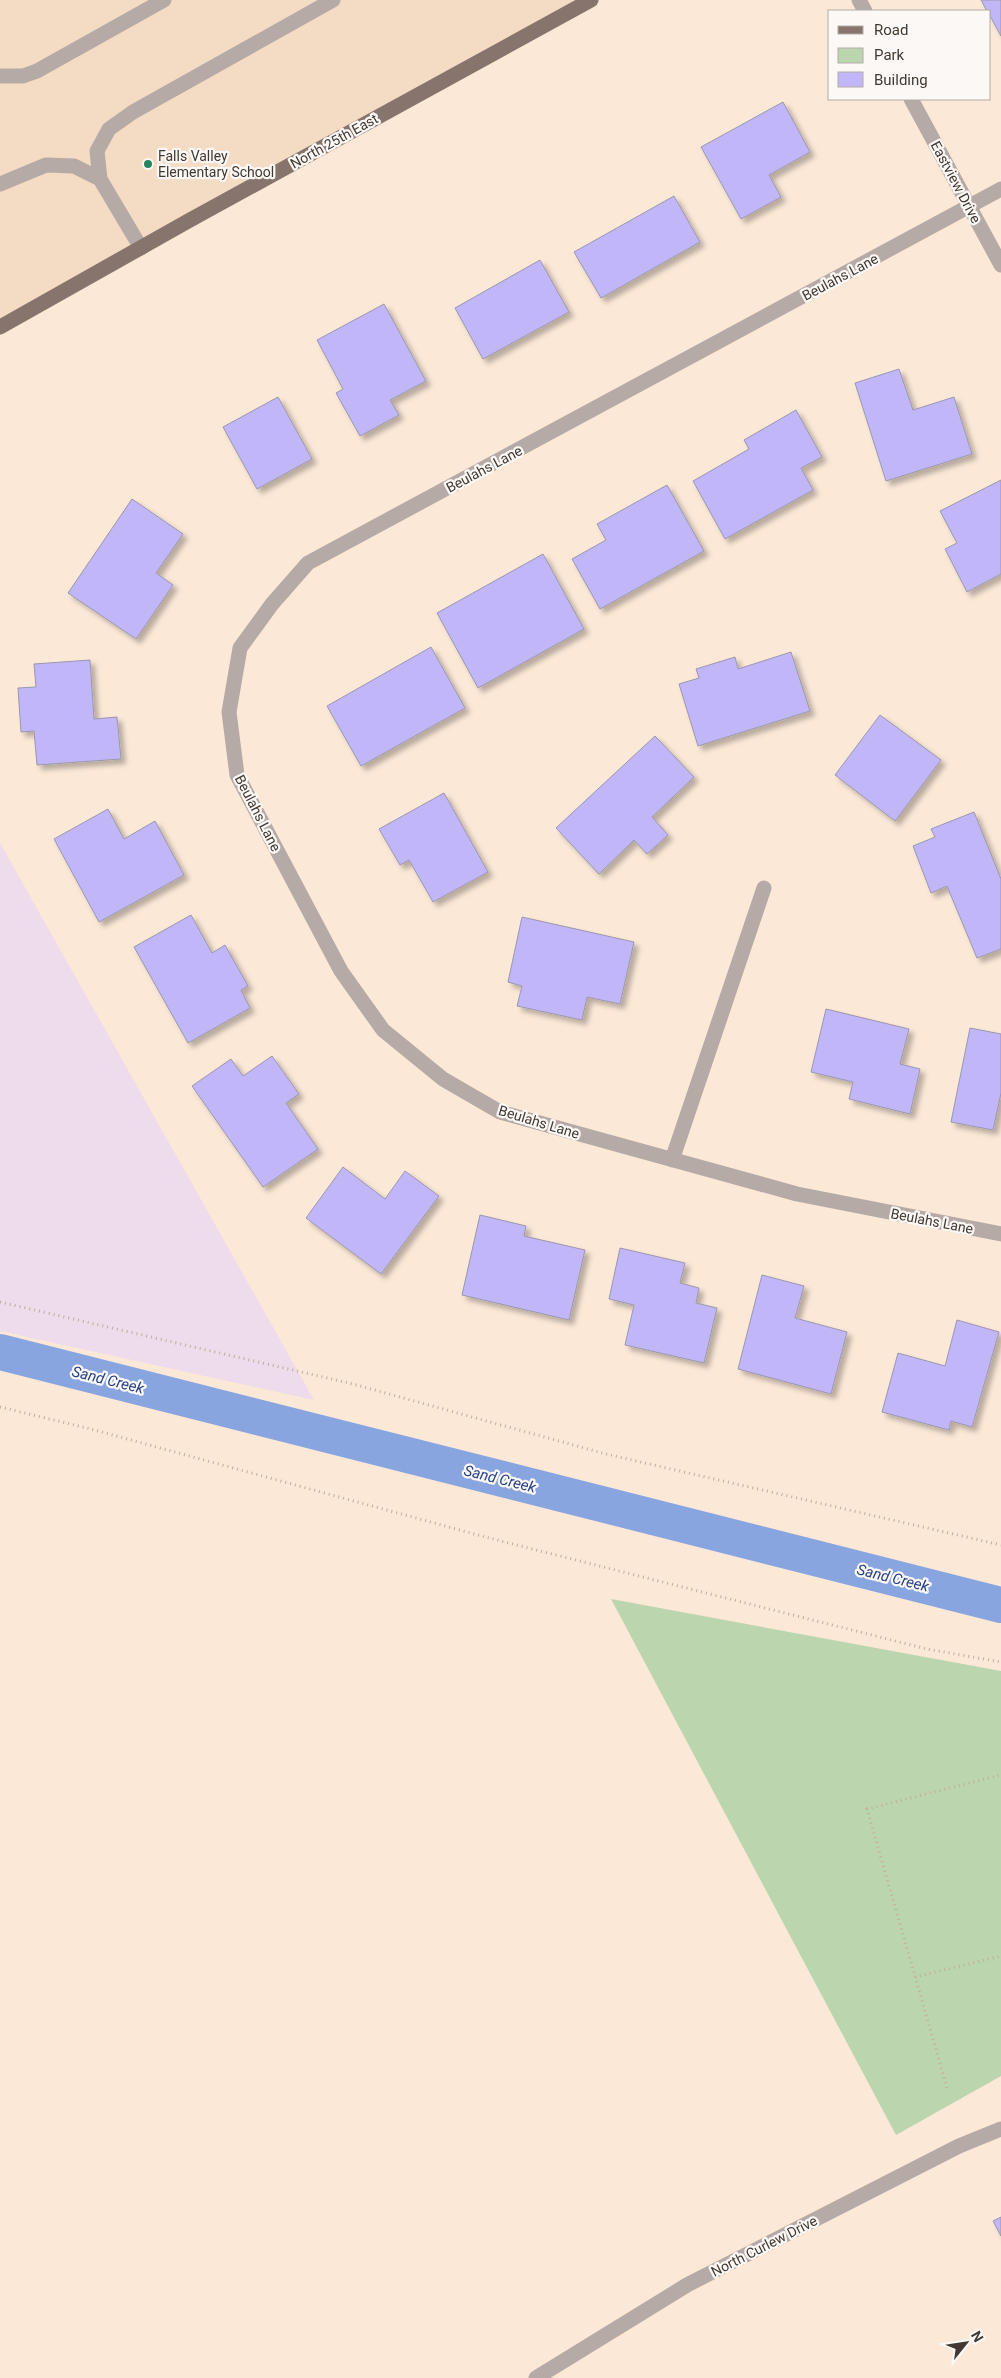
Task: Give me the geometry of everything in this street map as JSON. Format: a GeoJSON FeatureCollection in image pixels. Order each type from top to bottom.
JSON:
{"type":"FeatureCollection","features":[{"type":"Feature","properties":{"kind":"main road","name":"North 25th East"},"geometry":{"type":"LineString","coordinates":[[0,327],[591,0]]}},
{"type":"Feature","properties":{"kind":"street"},"geometry":{"type":"LineString","coordinates":[[0,76],[23,76],[37,71],[164,0]]}},
{"type":"Feature","properties":{"kind":"street"},"geometry":{"type":"LineString","coordinates":[[141,248],[100,178],[97,151],[109,129],[133,112],[334,0]]}},
{"type":"Feature","properties":{"kind":"street","name":"Eastview Drive"},"geometry":{"type":"LineString","coordinates":[[912,100],[1001,265]]}},
{"type":"Feature","properties":{"kind":"street"},"geometry":{"type":"LineString","coordinates":[[0,184],[46,165],[74,166],[100,178]]}},
{"type":"Feature","properties":{"kind":"street","name":"Beulahs Lane"},"geometry":{"type":"LineString","coordinates":[[1001,189],[308,564],[272,604],[240,648],[229,712],[237,775],[341,971],[383,1030],[443,1079],[500,1112],[672,1160],[797,1194],[1001,1234]]}},
{"type":"Feature","properties":{"kind":"street"},"geometry":{"type":"LineString","coordinates":[[672,1160],[764,888]]}},
{"type":"Feature","properties":{"kind":"street","name":"North Curlew Drive"},"geometry":{"type":"LineString","coordinates":[[542,2376],[687,2285],[959,2146],[1001,2129]]}},
{"type":"Feature","properties":{"kind":"path"},"geometry":{"type":"LineString","coordinates":[[0,1302],[353,1384],[606,1454],[1001,1545]]}},
{"type":"Feature","properties":{"kind":"path"},"geometry":{"type":"LineString","coordinates":[[0,1407],[87,1428],[499,1540],[908,1645],[1001,1662]]}},
{"type":"Feature","properties":{"kind":"path"},"geometry":{"type":"LineString","coordinates":[[946,2088],[868,1809],[1001,1775]]}},
{"type":"Feature","properties":{"kind":"path"},"geometry":{"type":"LineString","coordinates":[[915,1977],[1001,1956]]}},
{"type":"Feature","properties":{"kind":"shaded area","name":"Falls Valley Elementary School"},"geometry":{"type":"Polygon","coordinates":[[[0,0],[591,0],[0,327],[0,0]]]}},
{"type":"Feature","properties":{"kind":"shaded area"},"geometry":{"type":"Polygon","coordinates":[[[0,843],[314,1400],[0,1331],[0,843]]]}},
{"type":"Feature","properties":{"kind":"green space"},"geometry":{"type":"Polygon","coordinates":[[[611,1599],[1001,1671],[1001,2076],[896,2135],[611,1599]]]}},
{"type":"Feature","properties":{"kind":"building"},"geometry":{"type":"Polygon","coordinates":[[[981,0],[1001,0],[1001,36],[991,18],[991,10],[986,10],[981,0]]]}},
{"type":"Feature","properties":{"kind":"building"},"geometry":{"type":"Polygon","coordinates":[[[783,102],[810,152],[769,175],[781,197],[741,219],[701,147],[783,102]]]}},
{"type":"Feature","properties":{"kind":"building"},"geometry":{"type":"Polygon","coordinates":[[[674,196],[700,242],[601,298],[574,252],[674,196]]]}},
{"type":"Feature","properties":{"kind":"building"},"geometry":{"type":"Polygon","coordinates":[[[540,260],[569,312],[483,359],[455,308],[540,260]]]}},
{"type":"Feature","properties":{"kind":"building"},"geometry":{"type":"Polygon","coordinates":[[[384,304],[426,381],[390,400],[399,415],[360,436],[336,393],[343,389],[317,340],[384,304]]]}},
{"type":"Feature","properties":{"kind":"building"},"geometry":{"type":"Polygon","coordinates":[[[899,369],[913,410],[954,397],[972,454],[886,481],[855,383],[899,369]]]}},
{"type":"Feature","properties":{"kind":"building"},"geometry":{"type":"Polygon","coordinates":[[[278,397],[312,459],[257,489],[223,427],[278,397]]]}},
{"type":"Feature","properties":{"kind":"building"},"geometry":{"type":"Polygon","coordinates":[[[796,410],[822,457],[801,468],[813,490],[725,539],[693,481],[749,449],[744,440],[796,410]]]}},
{"type":"Feature","properties":{"kind":"building"},"geometry":{"type":"Polygon","coordinates":[[[1001,480],[1001,574],[967,592],[945,549],[957,543],[940,511],[1001,480]]]}},
{"type":"Feature","properties":{"kind":"building"},"geometry":{"type":"Polygon","coordinates":[[[667,485],[704,551],[600,609],[572,559],[606,540],[597,524],[667,485]]]}},
{"type":"Feature","properties":{"kind":"building"},"geometry":{"type":"Polygon","coordinates":[[[132,499],[183,534],[156,573],[173,585],[136,639],[68,593],[132,499]]]}},
{"type":"Feature","properties":{"kind":"building"},"geometry":{"type":"Polygon","coordinates":[[[543,554],[584,629],[478,688],[437,613],[543,554]]]}},
{"type":"Feature","properties":{"kind":"building"},"geometry":{"type":"Polygon","coordinates":[[[431,647],[465,708],[361,766],[327,706],[431,647]]]}},
{"type":"Feature","properties":{"kind":"building"},"geometry":{"type":"Polygon","coordinates":[[[791,652],[810,711],[698,746],[679,684],[699,678],[696,669],[735,657],[738,669],[791,652]]]}},
{"type":"Feature","properties":{"kind":"building"},"geometry":{"type":"Polygon","coordinates":[[[90,660],[94,719],[117,717],[121,759],[37,765],[34,731],[21,732],[18,688],[36,687],[34,664],[90,660]]]}},
{"type":"Feature","properties":{"kind":"building"},"geometry":{"type":"Polygon","coordinates":[[[880,715],[941,760],[895,821],[835,775],[880,715]]]}},
{"type":"Feature","properties":{"kind":"building"},"geometry":{"type":"Polygon","coordinates":[[[655,736],[694,777],[652,817],[668,835],[647,854],[634,840],[599,874],[556,828],[655,736]]]}},
{"type":"Feature","properties":{"kind":"building"},"geometry":{"type":"Polygon","coordinates":[[[444,793],[488,872],[433,902],[409,860],[400,865],[379,829],[444,793]]]}},
{"type":"Feature","properties":{"kind":"building"},"geometry":{"type":"Polygon","coordinates":[[[108,809],[124,839],[155,821],[184,875],[99,922],[54,839],[108,809]]]}},
{"type":"Feature","properties":{"kind":"building"},"geometry":{"type":"Polygon","coordinates":[[[974,812],[1001,879],[1001,949],[977,958],[947,886],[931,893],[913,846],[935,837],[931,829],[974,812]]]}},
{"type":"Feature","properties":{"kind":"building"},"geometry":{"type":"Polygon","coordinates":[[[191,915],[212,953],[225,945],[248,986],[241,990],[250,1008],[188,1043],[134,947],[191,915]]]}},
{"type":"Feature","properties":{"kind":"building"},"geometry":{"type":"Polygon","coordinates":[[[522,917],[634,942],[620,1004],[587,997],[582,1020],[517,1006],[522,986],[508,982],[522,917]]]}},
{"type":"Feature","properties":{"kind":"building"},"geometry":{"type":"Polygon","coordinates":[[[826,1009],[909,1029],[900,1064],[920,1069],[910,1114],[849,1099],[853,1082],[811,1072],[826,1009]]]}},
{"type":"Feature","properties":{"kind":"building"},"geometry":{"type":"Polygon","coordinates":[[[970,1028],[1001,1034],[1001,1093],[993,1130],[951,1122],[970,1028]]]}},
{"type":"Feature","properties":{"kind":"building"},"geometry":{"type":"Polygon","coordinates":[[[272,1056],[299,1094],[286,1103],[318,1149],[263,1187],[192,1086],[231,1059],[243,1076],[272,1056]]]}},
{"type":"Feature","properties":{"kind":"building"},"geometry":{"type":"Polygon","coordinates":[[[343,1167],[385,1199],[405,1171],[439,1196],[381,1274],[306,1218],[343,1167]]]}},
{"type":"Feature","properties":{"kind":"building"},"geometry":{"type":"Polygon","coordinates":[[[480,1215],[526,1226],[524,1236],[585,1250],[569,1320],[462,1295],[480,1215]]]}},
{"type":"Feature","properties":{"kind":"building"},"geometry":{"type":"Polygon","coordinates":[[[620,1248],[685,1263],[680,1283],[699,1288],[696,1303],[717,1308],[704,1363],[625,1345],[634,1305],[609,1299],[620,1248]]]}},
{"type":"Feature","properties":{"kind":"building"},"geometry":{"type":"Polygon","coordinates":[[[762,1275],[804,1286],[795,1318],[847,1332],[831,1394],[738,1369],[762,1275]]]}},
{"type":"Feature","properties":{"kind":"building"},"geometry":{"type":"Polygon","coordinates":[[[957,1320],[999,1332],[972,1427],[951,1421],[949,1430],[882,1412],[898,1353],[945,1366],[957,1320]]]}},
{"type":"Feature","properties":{"kind":"building"},"geometry":{"type":"Polygon","coordinates":[[[1001,2217],[1001,2236],[993,2221],[1001,2217]]]}},
{"type":"Feature","properties":{"kind":"waterway","name":"Sand Creek"},"geometry":{"type":"LineString","coordinates":[[0,1352],[1001,1605]]}},
{"type":"Feature","properties":{"kind":"place","name":"Falls Valley Elementary School"},"geometry":{"type":"Point","coordinates":[148,164]}}]}
